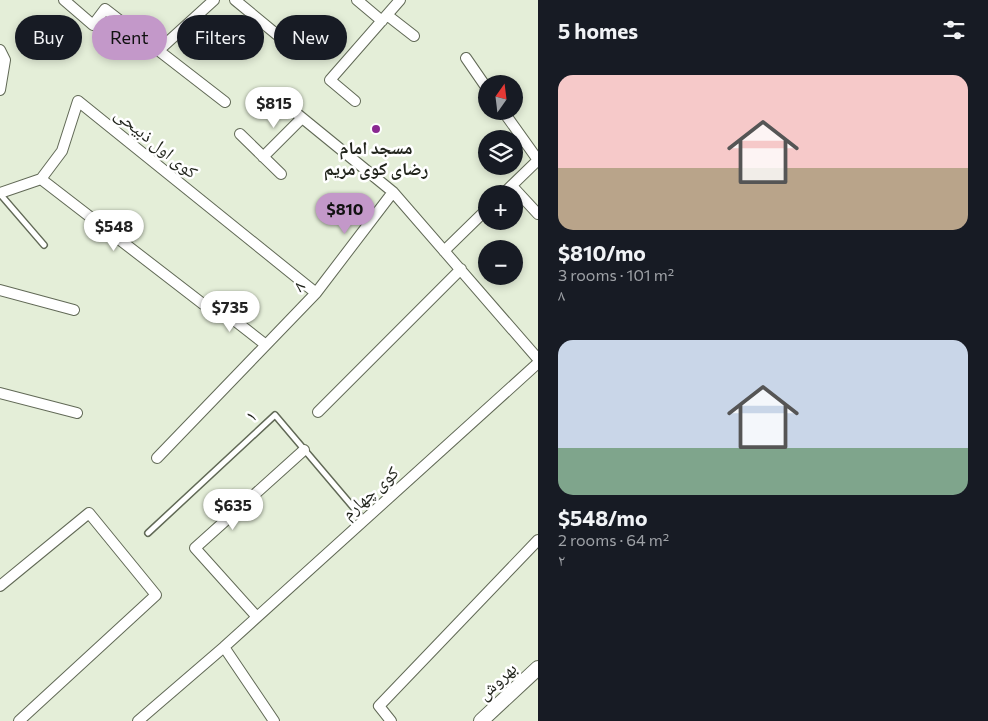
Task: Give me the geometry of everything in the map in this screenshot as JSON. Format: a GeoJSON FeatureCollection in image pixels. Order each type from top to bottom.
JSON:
{"type":"FeatureCollection","features":[{"type":"Feature","properties":{"kind":"street"},"geometry":{"type":"LineString","coordinates":[[64,0],[94,25],[111,0]]}},
{"type":"Feature","properties":{"kind":"street"},"geometry":{"type":"LineString","coordinates":[[167,43],[214,0]]}},
{"type":"Feature","properties":{"kind":"street"},"geometry":{"type":"LineString","coordinates":[[235,0],[274,32]]}},
{"type":"Feature","properties":{"kind":"street"},"geometry":{"type":"LineString","coordinates":[[357,0],[414,36]]}},
{"type":"Feature","properties":{"kind":"street"},"geometry":{"type":"LineString","coordinates":[[355,101],[330,80],[400,0]]}},
{"type":"Feature","properties":{"kind":"street"},"geometry":{"type":"LineString","coordinates":[[105,9],[113,15]]}},
{"type":"Feature","properties":{"kind":"street"},"geometry":{"type":"LineString","coordinates":[[0,50],[5,60],[0,90]]}},
{"type":"Feature","properties":{"kind":"street"},"geometry":{"type":"LineString","coordinates":[[167,56],[225,102]]}},
{"type":"Feature","properties":{"kind":"street"},"geometry":{"type":"LineString","coordinates":[[466,58],[478,75]]}},
{"type":"Feature","properties":{"kind":"street","name":"کوی اول ذبیحی"},"geometry":{"type":"LineString","coordinates":[[41,179],[62,151],[78,101],[316,293]]}},
{"type":"Feature","properties":{"kind":"street"},"geometry":{"type":"LineString","coordinates":[[290,108],[393,192],[538,361]]}},
{"type":"Feature","properties":{"kind":"street"},"geometry":{"type":"LineString","coordinates":[[263,157],[302,118]]}},
{"type":"Feature","properties":{"kind":"street"},"geometry":{"type":"LineString","coordinates":[[509,120],[538,160],[513,185]]}},
{"type":"Feature","properties":{"kind":"street"},"geometry":{"type":"LineString","coordinates":[[240,134],[281,174]]}},
{"type":"Feature","properties":{"kind":"street"},"geometry":{"type":"LineString","coordinates":[[0,194],[41,179],[203,304],[220,309],[266,345]]}},
{"type":"Feature","properties":{"kind":"street","name":"۸"},"geometry":{"type":"LineString","coordinates":[[157,458],[316,293],[393,192]]}},
{"type":"Feature","properties":{"kind":"street"},"geometry":{"type":"LineString","coordinates":[[523,198],[538,214]]}},
{"type":"Feature","properties":{"kind":"street"},"geometry":{"type":"LineString","coordinates":[[444,251],[478,218]]}},
{"type":"Feature","properties":{"kind":"street"},"geometry":{"type":"LineString","coordinates":[[318,412],[460,269]]}},
{"type":"Feature","properties":{"kind":"street"},"geometry":{"type":"LineString","coordinates":[[0,290],[74,310]]}},
{"type":"Feature","properties":{"kind":"street","name":"کوی چهارم"},"geometry":{"type":"LineString","coordinates":[[138,721],[224,647],[538,361]]}},
{"type":"Feature","properties":{"kind":"street"},"geometry":{"type":"LineString","coordinates":[[0,393],[77,413]]}},
{"type":"Feature","properties":{"kind":"street"},"geometry":{"type":"LineString","coordinates":[[257,617],[195,548],[304,450]]}},
{"type":"Feature","properties":{"kind":"street"},"geometry":{"type":"LineString","coordinates":[[0,586],[89,513],[156,595],[19,721]]}},
{"type":"Feature","properties":{"kind":"street"},"geometry":{"type":"LineString","coordinates":[[391,721],[379,706],[538,540]]}},
{"type":"Feature","properties":{"kind":"street"},"geometry":{"type":"LineString","coordinates":[[224,647],[274,721]]}},
{"type":"Feature","properties":{"kind":"street","name":"بهروش"},"geometry":{"type":"LineString","coordinates":[[481,721],[538,668]]}},
{"type":"Feature","properties":{"kind":"lane"},"geometry":{"type":"LineString","coordinates":[[0,194],[44,245]]}},
{"type":"Feature","properties":{"kind":"lane","name":"۱"},"geometry":{"type":"LineString","coordinates":[[148,533],[275,415],[364,520]]}},
{"type":"Feature","properties":{"kind":"place","name":"مسجد امام رضای کوی مریم"},"geometry":{"type":"Point","coordinates":[376,129]}}]}
